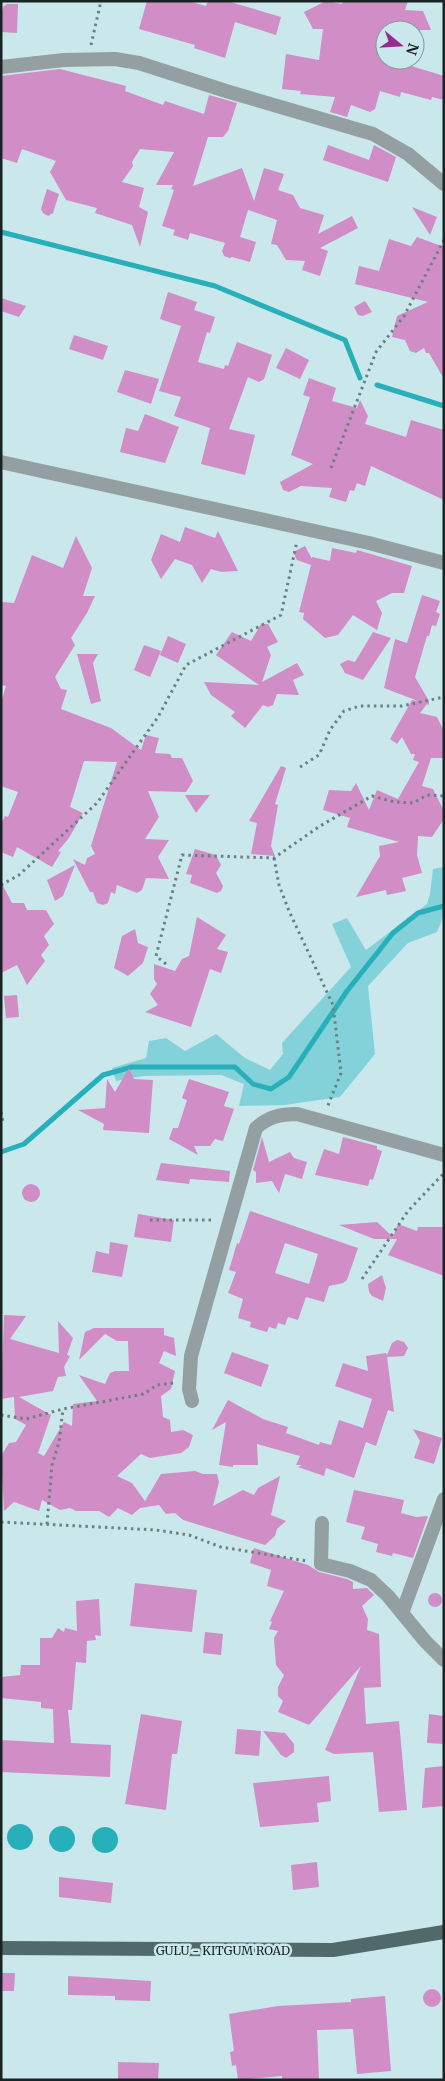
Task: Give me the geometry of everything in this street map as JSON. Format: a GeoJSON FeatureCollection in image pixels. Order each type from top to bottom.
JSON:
{"type":"FeatureCollection","features":[{"type":"Feature","properties":{"kind":"main road","name":"GULU - KITGUM ROAD"},"geometry":{"type":"LineString","coordinates":[[1,1948],[333,1950],[444,1932]]}},
{"type":"Feature","properties":{"kind":"street"},"geometry":{"type":"LineString","coordinates":[[1,67],[64,60],[115,59],[139,63],[226,91],[373,134],[408,154],[444,184]]}},
{"type":"Feature","properties":{"kind":"street"},"geometry":{"type":"LineString","coordinates":[[1,462],[300,528],[444,563]]}},
{"type":"Feature","properties":{"kind":"street"},"geometry":{"type":"LineString","coordinates":[[192,1401],[189,1382],[190,1356],[256,1128],[265,1119],[281,1114],[297,1114],[444,1156]]}},
{"type":"Feature","properties":{"kind":"street"},"geometry":{"type":"LineString","coordinates":[[402,1613],[444,1499]]}},
{"type":"Feature","properties":{"kind":"street"},"geometry":{"type":"LineString","coordinates":[[322,1523],[322,1564],[350,1571],[371,1580],[444,1660]]}},
{"type":"Feature","properties":{"kind":"path"},"geometry":{"type":"LineString","coordinates":[[87,60],[101,1]]}},
{"type":"Feature","properties":{"kind":"path"},"geometry":{"type":"LineString","coordinates":[[331,468],[376,352],[404,316],[444,240]]}},
{"type":"Feature","properties":{"kind":"path"},"geometry":{"type":"LineString","coordinates":[[1,885],[19,875],[97,803],[158,717],[186,665],[281,615],[300,528]]}},
{"type":"Feature","properties":{"kind":"path"},"geometry":{"type":"LineString","coordinates":[[300,767],[320,754],[330,730],[344,712],[360,706],[402,706],[444,697]]}},
{"type":"Feature","properties":{"kind":"path"},"geometry":{"type":"LineString","coordinates":[[166,964],[156,956],[182,855],[274,858],[320,826],[372,796],[395,802],[413,802],[427,795],[444,796]]}},
{"type":"Feature","properties":{"kind":"path"},"geometry":{"type":"LineString","coordinates":[[274,858],[279,885],[289,911],[333,1005],[341,1073],[322,1120]]}},
{"type":"Feature","properties":{"kind":"path"},"geometry":{"type":"LineString","coordinates":[[1,1112],[3,1122],[1,1124]]}},
{"type":"Feature","properties":{"kind":"path"},"geometry":{"type":"LineString","coordinates":[[362,1280],[408,1211],[444,1173]]}},
{"type":"Feature","properties":{"kind":"path"},"geometry":{"type":"LineString","coordinates":[[150,1220],[230,1220]]}},
{"type":"Feature","properties":{"kind":"path"},"geometry":{"type":"LineString","coordinates":[[1,1415],[26,1419],[63,1409],[144,1394],[157,1385],[189,1382]]}},
{"type":"Feature","properties":{"kind":"path"},"geometry":{"type":"LineString","coordinates":[[47,1524],[52,1465],[59,1442],[63,1409]]}},
{"type":"Feature","properties":{"kind":"path"},"geometry":{"type":"LineString","coordinates":[[1,1522],[156,1530],[189,1535],[221,1547],[322,1564]]}},
{"type":"Feature","properties":{"kind":"shaded area"},"geometry":{"type":"Polygon","coordinates":[[[444,867],[444,915],[437,932],[408,943],[368,986],[375,1054],[340,1097],[284,1105],[239,1106],[244,1084],[221,1075],[143,1076],[116,1081],[112,1068],[146,1058],[149,1041],[166,1038],[185,1051],[216,1034],[245,1058],[270,1070],[283,1054],[282,1043],[351,967],[332,924],[347,918],[366,950],[427,904],[433,869],[444,867]]]}},
{"type":"Feature","properties":{"kind":"shaded area"},"geometry":{"type":"Polygon","coordinates":[[[20,1824],[29,1828],[33,1837],[29,1846],[20,1850],[11,1846],[7,1837],[11,1828],[20,1824]]]}},
{"type":"Feature","properties":{"kind":"shaded area"},"geometry":{"type":"Polygon","coordinates":[[[62,1826],[71,1830],[75,1839],[71,1848],[62,1852],[53,1848],[49,1839],[53,1830],[62,1826]]]}},
{"type":"Feature","properties":{"kind":"shaded area"},"geometry":{"type":"Polygon","coordinates":[[[105,1827],[114,1831],[118,1840],[114,1849],[105,1853],[96,1849],[92,1840],[96,1831],[105,1827]]]}},
{"type":"Feature","properties":{"kind":"building"},"geometry":{"type":"Polygon","coordinates":[[[147,1],[188,1],[206,6],[208,1],[227,1],[281,17],[276,35],[235,22],[225,58],[194,48],[195,45],[139,29],[147,1]]]}},
{"type":"Feature","properties":{"kind":"building"},"geometry":{"type":"Polygon","coordinates":[[[326,1],[342,4],[343,1],[408,1],[405,10],[423,11],[431,30],[425,30],[425,20],[375,20],[375,70],[424,70],[444,76],[444,100],[432,97],[431,100],[401,92],[400,97],[380,91],[375,109],[370,112],[351,105],[347,117],[330,112],[335,97],[300,94],[301,91],[282,89],[286,54],[319,60],[323,29],[313,29],[304,12],[326,1]]]}},
{"type":"Feature","properties":{"kind":"building"},"geometry":{"type":"Polygon","coordinates":[[[7,4],[18,4],[17,33],[1,32],[1,16],[3,7],[7,4]]]}},
{"type":"Feature","properties":{"kind":"building"},"geometry":{"type":"Polygon","coordinates":[[[60,69],[126,86],[125,91],[163,105],[165,101],[204,114],[209,95],[237,103],[228,131],[223,137],[208,137],[193,186],[242,168],[254,201],[264,168],[284,174],[278,190],[293,195],[300,208],[324,215],[318,234],[352,216],[358,228],[320,248],[328,251],[320,276],[302,270],[305,261],[286,260],[277,245],[271,244],[277,220],[248,210],[240,237],[256,242],[250,262],[224,256],[222,251],[225,243],[190,233],[188,240],[173,235],[175,230],[162,226],[174,190],[171,189],[173,185],[156,185],[174,152],[140,149],[132,162],[133,166],[122,182],[144,188],[139,207],[148,212],[140,247],[132,225],[95,213],[97,208],[66,200],[50,172],[56,161],[22,149],[17,163],[1,158],[1,76],[60,69]]]}},
{"type":"Feature","properties":{"kind":"building"},"geometry":{"type":"Polygon","coordinates":[[[328,145],[369,160],[374,145],[396,157],[388,182],[323,160],[328,145]]]}},
{"type":"Feature","properties":{"kind":"building"},"geometry":{"type":"Polygon","coordinates":[[[47,189],[59,194],[53,213],[48,216],[41,209],[47,189]]]}},
{"type":"Feature","properties":{"kind":"building"},"geometry":{"type":"Polygon","coordinates":[[[412,207],[437,217],[430,235],[412,207]]]}},
{"type":"Feature","properties":{"kind":"building"},"geometry":{"type":"Polygon","coordinates":[[[417,237],[444,247],[444,379],[424,348],[416,353],[410,351],[405,340],[392,337],[397,316],[428,302],[355,284],[359,266],[379,271],[389,239],[411,246],[417,237]]]}},
{"type":"Feature","properties":{"kind":"building"},"geometry":{"type":"Polygon","coordinates":[[[168,292],[197,302],[194,310],[215,317],[210,333],[207,332],[198,362],[224,369],[225,365],[228,366],[237,342],[272,355],[264,379],[259,382],[248,377],[229,429],[255,435],[245,475],[201,464],[210,428],[174,416],[181,397],[159,391],[181,326],[160,319],[168,292]]]}},
{"type":"Feature","properties":{"kind":"building"},"geometry":{"type":"Polygon","coordinates":[[[1,298],[26,306],[19,317],[1,311],[1,298]]]}},
{"type":"Feature","properties":{"kind":"building"},"geometry":{"type":"Polygon","coordinates":[[[365,301],[372,312],[363,316],[358,315],[354,307],[365,301]]]}},
{"type":"Feature","properties":{"kind":"building"},"geometry":{"type":"Polygon","coordinates":[[[74,335],[108,346],[103,360],[69,349],[74,335]]]}},
{"type":"Feature","properties":{"kind":"building"},"geometry":{"type":"Polygon","coordinates":[[[286,348],[309,360],[300,379],[276,368],[286,348]]]}},
{"type":"Feature","properties":{"kind":"building"},"geometry":{"type":"Polygon","coordinates":[[[125,370],[159,379],[151,404],[117,392],[125,370]]]}},
{"type":"Feature","properties":{"kind":"building"},"geometry":{"type":"Polygon","coordinates":[[[309,378],[336,388],[332,401],[357,408],[360,400],[368,416],[365,424],[406,437],[411,420],[444,430],[444,500],[371,466],[365,486],[357,483],[354,491],[350,490],[346,502],[329,497],[332,488],[301,486],[289,492],[283,490],[280,482],[313,464],[291,455],[310,397],[303,395],[309,378]]]}},
{"type":"Feature","properties":{"kind":"building"},"geometry":{"type":"Polygon","coordinates":[[[145,414],[179,427],[165,463],[120,452],[126,428],[138,431],[145,414]]]}},
{"type":"Feature","properties":{"kind":"building"},"geometry":{"type":"Polygon","coordinates":[[[185,527],[215,538],[218,531],[238,571],[221,572],[211,569],[202,583],[192,565],[175,559],[161,579],[151,560],[161,534],[180,542],[185,527]]]}},
{"type":"Feature","properties":{"kind":"building"},"geometry":{"type":"Polygon","coordinates":[[[76,536],[92,568],[83,596],[95,596],[71,638],[75,645],[55,677],[61,689],[67,690],[61,709],[111,728],[141,750],[146,735],[159,738],[155,753],[170,754],[172,758],[182,758],[193,781],[186,792],[148,791],[159,817],[145,839],[169,840],[158,857],[169,879],[146,878],[142,890],[137,893],[117,885],[115,894],[111,892],[108,903],[103,905],[97,903],[93,892],[90,892],[73,859],[85,865],[87,858],[95,854],[91,846],[117,762],[84,761],[70,807],[83,813],[69,838],[58,851],[61,852],[52,867],[17,847],[13,857],[1,852],[1,824],[5,816],[8,817],[18,792],[1,786],[1,703],[6,686],[1,685],[1,602],[14,603],[32,555],[63,568],[76,536]]]}},
{"type":"Feature","properties":{"kind":"building"},"geometry":{"type":"Polygon","coordinates":[[[305,546],[312,559],[312,557],[330,561],[332,548],[356,553],[357,550],[412,566],[404,593],[392,593],[376,601],[382,613],[377,630],[353,615],[338,635],[325,638],[303,619],[304,613],[299,612],[311,565],[297,560],[293,552],[305,546]]]}},
{"type":"Feature","properties":{"kind":"building"},"geometry":{"type":"Polygon","coordinates":[[[422,595],[440,601],[436,612],[440,614],[436,626],[432,625],[429,636],[427,636],[415,677],[429,701],[429,705],[427,704],[420,713],[437,717],[444,731],[444,758],[431,758],[422,786],[433,789],[444,811],[444,819],[432,837],[418,836],[417,855],[422,873],[402,878],[406,891],[387,895],[386,890],[356,897],[380,856],[379,846],[399,842],[347,827],[350,818],[323,810],[329,790],[351,791],[356,783],[369,810],[377,790],[398,799],[419,762],[413,760],[415,754],[411,754],[402,737],[397,744],[390,739],[412,700],[418,701],[384,688],[395,639],[407,643],[422,595]]]}},
{"type":"Feature","properties":{"kind":"building"},"geometry":{"type":"Polygon","coordinates":[[[261,624],[268,624],[278,642],[267,647],[271,655],[262,682],[297,663],[304,675],[293,680],[299,695],[277,694],[273,705],[268,707],[263,705],[245,728],[231,716],[235,712],[211,695],[204,682],[259,685],[216,655],[232,632],[251,641],[261,624]]]}},
{"type":"Feature","properties":{"kind":"building"},"geometry":{"type":"Polygon","coordinates":[[[373,632],[391,638],[363,680],[345,673],[340,664],[348,660],[355,662],[373,632]]]}},
{"type":"Feature","properties":{"kind":"building"},"geometry":{"type":"Polygon","coordinates":[[[168,636],[186,644],[178,663],[160,655],[168,636]]]}},
{"type":"Feature","properties":{"kind":"building"},"geometry":{"type":"Polygon","coordinates":[[[144,645],[161,651],[150,677],[134,670],[144,645]]]}},
{"type":"Feature","properties":{"kind":"building"},"geometry":{"type":"Polygon","coordinates":[[[77,654],[98,654],[93,663],[101,701],[91,704],[77,654]]]}},
{"type":"Feature","properties":{"kind":"building"},"geometry":{"type":"Polygon","coordinates":[[[281,766],[286,768],[275,804],[278,805],[271,846],[275,856],[251,854],[257,823],[249,821],[281,766]]]}},
{"type":"Feature","properties":{"kind":"building"},"geometry":{"type":"Polygon","coordinates":[[[185,795],[210,795],[196,813],[185,795]]]}},
{"type":"Feature","properties":{"kind":"building"},"geometry":{"type":"Polygon","coordinates":[[[195,849],[216,855],[221,865],[216,873],[223,886],[221,891],[217,893],[190,883],[192,875],[186,874],[195,849]]]}},
{"type":"Feature","properties":{"kind":"building"},"geometry":{"type":"Polygon","coordinates":[[[75,865],[63,896],[55,901],[47,880],[75,865]]]}},
{"type":"Feature","properties":{"kind":"building"},"geometry":{"type":"Polygon","coordinates":[[[1,882],[12,903],[24,903],[27,910],[46,910],[54,924],[44,936],[49,945],[41,955],[45,961],[27,985],[17,965],[1,973],[1,882]]]}},
{"type":"Feature","properties":{"kind":"building"},"geometry":{"type":"Polygon","coordinates":[[[197,917],[226,935],[217,949],[228,952],[221,973],[210,969],[191,1027],[145,1012],[158,1005],[150,994],[157,984],[154,979],[154,964],[175,971],[182,959],[189,956],[197,917]]]}},
{"type":"Feature","properties":{"kind":"building"},"geometry":{"type":"Polygon","coordinates":[[[135,929],[138,943],[148,947],[143,963],[128,976],[114,968],[122,936],[135,929]]]}},
{"type":"Feature","properties":{"kind":"building"},"geometry":{"type":"Polygon","coordinates":[[[17,995],[19,1017],[6,1018],[4,996],[17,995]]]}},
{"type":"Feature","properties":{"kind":"building"},"geometry":{"type":"Polygon","coordinates":[[[129,1068],[134,1079],[153,1080],[149,1133],[103,1130],[104,1124],[78,1110],[105,1108],[107,1079],[115,1092],[129,1068]]]}},
{"type":"Feature","properties":{"kind":"building"},"geometry":{"type":"Polygon","coordinates":[[[189,1079],[229,1092],[224,1106],[234,1109],[223,1141],[215,1139],[210,1146],[194,1146],[198,1155],[169,1139],[173,1128],[178,1128],[187,1100],[182,1098],[189,1079]]]}},
{"type":"Feature","properties":{"kind":"building"},"geometry":{"type":"Polygon","coordinates":[[[262,1137],[269,1162],[290,1152],[294,1158],[307,1162],[302,1179],[285,1174],[279,1193],[272,1181],[256,1183],[256,1172],[253,1170],[262,1137]]]}},
{"type":"Feature","properties":{"kind":"building"},"geometry":{"type":"Polygon","coordinates":[[[343,1137],[377,1146],[377,1149],[382,1151],[373,1180],[370,1179],[368,1186],[315,1175],[324,1149],[339,1154],[343,1137]]]}},
{"type":"Feature","properties":{"kind":"building"},"geometry":{"type":"Polygon","coordinates":[[[161,1163],[230,1171],[229,1182],[190,1179],[189,1184],[156,1180],[161,1163]]]}},
{"type":"Feature","properties":{"kind":"building"},"geometry":{"type":"Polygon","coordinates":[[[31,1184],[37,1187],[40,1193],[37,1199],[31,1202],[25,1199],[22,1193],[25,1187],[31,1184]]]}},
{"type":"Feature","properties":{"kind":"building"},"geometry":{"type":"Polygon","coordinates":[[[250,1211],[358,1248],[347,1280],[343,1283],[329,1286],[324,1302],[306,1297],[298,1320],[288,1317],[285,1325],[278,1323],[276,1329],[269,1327],[267,1332],[250,1327],[251,1322],[238,1318],[243,1299],[228,1293],[236,1272],[229,1270],[237,1243],[239,1244],[250,1211]],[[285,1243],[275,1273],[309,1284],[318,1254],[285,1243]]]}},
{"type":"Feature","properties":{"kind":"building"},"geometry":{"type":"Polygon","coordinates":[[[138,1214],[174,1220],[171,1242],[134,1237],[138,1214]]]}},
{"type":"Feature","properties":{"kind":"building"},"geometry":{"type":"Polygon","coordinates":[[[377,1222],[393,1237],[398,1224],[417,1231],[418,1227],[444,1227],[444,1276],[388,1255],[397,1239],[374,1239],[339,1225],[377,1222]]]}},
{"type":"Feature","properties":{"kind":"building"},"geometry":{"type":"Polygon","coordinates":[[[110,1242],[128,1245],[122,1277],[92,1272],[96,1251],[109,1254],[110,1242]]]}},
{"type":"Feature","properties":{"kind":"building"},"geometry":{"type":"Polygon","coordinates":[[[382,1275],[386,1288],[383,1301],[372,1296],[369,1292],[368,1284],[382,1275]]]}},
{"type":"Feature","properties":{"kind":"building"},"geometry":{"type":"Polygon","coordinates":[[[4,1315],[26,1316],[10,1339],[59,1353],[58,1321],[73,1338],[67,1355],[70,1356],[64,1367],[66,1376],[58,1377],[53,1391],[19,1397],[51,1415],[38,1453],[44,1456],[64,1422],[72,1426],[73,1404],[97,1401],[79,1375],[105,1384],[110,1373],[129,1371],[128,1341],[117,1341],[105,1334],[79,1360],[85,1332],[94,1328],[164,1328],[164,1335],[174,1338],[176,1356],[164,1351],[159,1363],[175,1371],[171,1389],[161,1396],[163,1417],[170,1420],[171,1432],[183,1430],[193,1435],[189,1447],[181,1453],[150,1458],[141,1454],[117,1476],[132,1483],[145,1501],[161,1474],[195,1471],[203,1474],[217,1474],[219,1482],[213,1506],[243,1490],[254,1495],[258,1488],[280,1476],[271,1515],[286,1521],[277,1529],[275,1536],[265,1545],[183,1520],[175,1513],[166,1514],[159,1505],[140,1508],[132,1515],[118,1508],[109,1517],[99,1511],[76,1511],[70,1508],[60,1510],[42,1500],[39,1511],[14,1502],[4,1511],[1,1456],[9,1443],[16,1442],[26,1425],[15,1419],[14,1397],[1,1399],[4,1315]]]}},
{"type":"Feature","properties":{"kind":"building"},"geometry":{"type":"Polygon","coordinates":[[[397,1340],[404,1342],[408,1348],[404,1356],[387,1357],[394,1412],[388,1410],[376,1446],[366,1442],[354,1478],[326,1468],[324,1476],[298,1467],[302,1465],[296,1465],[300,1456],[257,1444],[258,1465],[233,1465],[233,1467],[219,1465],[226,1422],[212,1430],[228,1400],[263,1419],[288,1427],[286,1433],[319,1445],[320,1442],[331,1445],[339,1420],[363,1428],[372,1399],[335,1386],[343,1363],[368,1371],[366,1356],[386,1353],[387,1355],[392,1343],[397,1340]]]}},
{"type":"Feature","properties":{"kind":"building"},"geometry":{"type":"Polygon","coordinates":[[[232,1352],[269,1365],[261,1387],[224,1373],[232,1352]]]}},
{"type":"Feature","properties":{"kind":"building"},"geometry":{"type":"Polygon","coordinates":[[[413,1429],[442,1438],[434,1464],[414,1458],[420,1441],[413,1429]]]}},
{"type":"Feature","properties":{"kind":"building"},"geometry":{"type":"Polygon","coordinates":[[[354,1490],[404,1500],[401,1513],[416,1517],[428,1516],[413,1558],[393,1553],[392,1556],[376,1552],[378,1544],[361,1539],[365,1527],[346,1522],[354,1490]]]}},
{"type":"Feature","properties":{"kind":"building"},"geometry":{"type":"Polygon","coordinates":[[[254,1548],[308,1565],[319,1572],[347,1579],[353,1582],[353,1589],[367,1588],[374,1595],[362,1606],[368,1619],[367,1630],[379,1634],[381,1687],[364,1688],[366,1724],[399,1721],[407,1810],[379,1812],[373,1752],[334,1754],[325,1750],[361,1666],[309,1725],[278,1712],[283,1701],[278,1696],[278,1687],[284,1675],[276,1665],[274,1638],[278,1631],[269,1629],[272,1622],[270,1621],[284,1591],[267,1586],[271,1570],[250,1563],[254,1548]]]}},
{"type":"Feature","properties":{"kind":"building"},"geometry":{"type":"Polygon","coordinates":[[[135,1583],[197,1590],[192,1632],[130,1626],[135,1583]]]}},
{"type":"Feature","properties":{"kind":"building"},"geometry":{"type":"Polygon","coordinates":[[[435,1593],[440,1595],[442,1600],[440,1605],[435,1607],[430,1605],[428,1600],[430,1595],[435,1593]]]}},
{"type":"Feature","properties":{"kind":"building"},"geometry":{"type":"Polygon","coordinates":[[[99,1599],[101,1636],[95,1635],[96,1640],[87,1641],[86,1663],[76,1662],[72,1710],[68,1710],[71,1743],[111,1745],[110,1777],[1,1772],[1,1740],[54,1743],[53,1709],[41,1708],[41,1702],[1,1698],[1,1677],[20,1675],[21,1665],[40,1665],[40,1638],[52,1638],[58,1628],[64,1632],[65,1628],[77,1631],[76,1601],[99,1599]]]}},
{"type":"Feature","properties":{"kind":"building"},"geometry":{"type":"Polygon","coordinates":[[[205,1632],[223,1634],[221,1655],[203,1653],[205,1632]]]}},
{"type":"Feature","properties":{"kind":"building"},"geometry":{"type":"Polygon","coordinates":[[[141,1714],[182,1721],[177,1754],[172,1754],[166,1810],[125,1804],[141,1714]]]}},
{"type":"Feature","properties":{"kind":"building"},"geometry":{"type":"Polygon","coordinates":[[[429,1714],[444,1716],[444,1744],[427,1743],[429,1714]]]}},
{"type":"Feature","properties":{"kind":"building"},"geometry":{"type":"Polygon","coordinates":[[[237,1729],[261,1731],[259,1756],[235,1754],[237,1729]]]}},
{"type":"Feature","properties":{"kind":"building"},"geometry":{"type":"Polygon","coordinates":[[[263,1731],[285,1733],[294,1744],[294,1752],[286,1758],[281,1755],[263,1731]]]}},
{"type":"Feature","properties":{"kind":"building"},"geometry":{"type":"Polygon","coordinates":[[[444,1766],[444,1806],[422,1808],[425,1768],[444,1766]]]}},
{"type":"Feature","properties":{"kind":"building"},"geometry":{"type":"Polygon","coordinates":[[[329,1776],[331,1801],[317,1803],[319,1822],[260,1827],[253,1783],[329,1776]]]}},
{"type":"Feature","properties":{"kind":"building"},"geometry":{"type":"Polygon","coordinates":[[[317,1862],[319,1887],[293,1890],[291,1865],[317,1862]]]}},
{"type":"Feature","properties":{"kind":"building"},"geometry":{"type":"Polygon","coordinates":[[[59,1877],[113,1883],[111,1903],[59,1897],[59,1877]]]}},
{"type":"Feature","properties":{"kind":"building"},"geometry":{"type":"Polygon","coordinates":[[[1,1973],[15,1973],[14,1991],[1,1991],[1,1973]]]}},
{"type":"Feature","properties":{"kind":"building"},"geometry":{"type":"Polygon","coordinates":[[[68,1976],[151,1981],[150,2001],[115,2000],[115,1996],[68,1995],[68,1976]]]}},
{"type":"Feature","properties":{"kind":"building"},"geometry":{"type":"Polygon","coordinates":[[[432,1989],[438,1992],[441,1998],[438,2004],[432,2007],[426,2004],[423,1998],[426,1992],[432,1989]]]}},
{"type":"Feature","properties":{"kind":"building"},"geometry":{"type":"Polygon","coordinates":[[[385,1996],[391,2071],[357,2074],[353,2029],[317,2030],[319,2080],[282,2080],[282,2076],[238,2080],[236,2065],[232,2066],[230,2052],[234,2051],[229,2014],[278,2006],[351,2002],[351,1999],[385,1996]]]}},
{"type":"Feature","properties":{"kind":"building"},"geometry":{"type":"Polygon","coordinates":[[[118,2062],[159,2063],[158,2080],[118,2080],[118,2062]]]}},
{"type":"Feature","properties":{"kind":"waterway"},"geometry":{"type":"LineString","coordinates":[[1,232],[215,286],[345,340],[360,378]]}},
{"type":"Feature","properties":{"kind":"waterway"},"geometry":{"type":"LineString","coordinates":[[377,385],[444,406]]}},
{"type":"Feature","properties":{"kind":"waterway"},"geometry":{"type":"LineString","coordinates":[[1,1152],[24,1144],[103,1075],[132,1067],[235,1067],[253,1084],[271,1089],[289,1077],[347,991],[393,933],[418,913],[444,906]]}}]}
